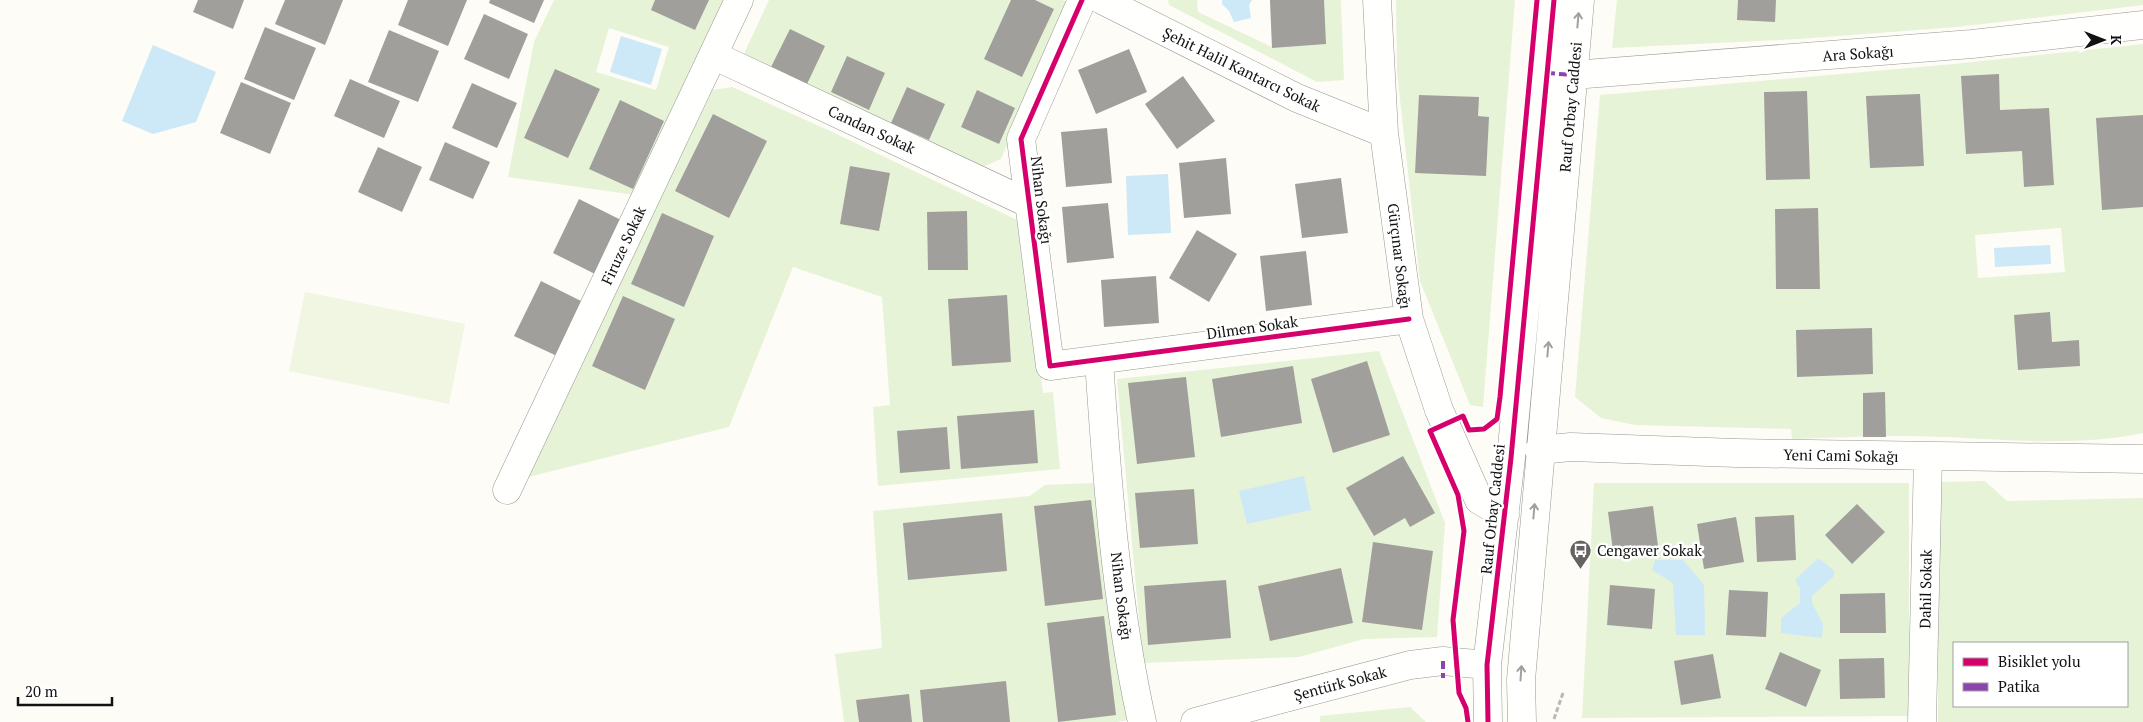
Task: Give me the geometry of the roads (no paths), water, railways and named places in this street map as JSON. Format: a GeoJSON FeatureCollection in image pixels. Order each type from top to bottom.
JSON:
{"type":"FeatureCollection","features":[{"type":"Feature","properties":{"kind":"street","name":"Firuze Sokak"},"geometry":{"type":"LineString","coordinates":[[507,490],[739,0]]}},
{"type":"Feature","properties":{"kind":"street","name":"Nihan Sokağı"},"geometry":{"type":"LineString","coordinates":[[1082,0],[1021,139],[1050,366],[1099,360],[1107,473],[1131,671],[1142,722]]}},
{"type":"Feature","properties":{"kind":"street","name":"Şehit Halil Kantarcı Sokak"},"geometry":{"type":"LineString","coordinates":[[1102,0],[1297,98],[1384,133]]}},
{"type":"Feature","properties":{"kind":"street","name":"Gürçınar Sokağı"},"geometry":{"type":"LineString","coordinates":[[1377,0],[1384,133],[1408,319],[1439,410],[1479,500],[1505,515]]}},
{"type":"Feature","properties":{"kind":"street","name":"Rauf Orbay Caddesi"},"geometry":{"type":"LineString","coordinates":[[1488,722],[1487,664],[1505,515],[1554,0]]}},
{"type":"Feature","properties":{"kind":"street","name":"Rauf Orbay Caddesi"},"geometry":{"type":"LineString","coordinates":[[1522,722],[1521,680],[1539,450],[1580,0]]}},
{"type":"Feature","properties":{"kind":"street","name":"Ara Sokağı"},"geometry":{"type":"LineString","coordinates":[[1573,75],[1962,45],[2143,25]]}},
{"type":"Feature","properties":{"kind":"street","name":"Candan Sokak"},"geometry":{"type":"LineString","coordinates":[[713,55],[1030,204]]}},
{"type":"Feature","properties":{"kind":"street","name":"Dilmen Sokak"},"geometry":{"type":"LineString","coordinates":[[1099,360],[1408,319]]}},
{"type":"Feature","properties":{"kind":"street","name":"Yeni Cami Sokağı"},"geometry":{"type":"LineString","coordinates":[[1539,450],[1571,447],[1736,453],[2143,459]]}},
{"type":"Feature","properties":{"kind":"street","name":"Dahil Sokak"},"geometry":{"type":"LineString","coordinates":[[1922,722],[1928,457]]}},
{"type":"Feature","properties":{"kind":"street","name":"Şentürk Sokak"},"geometry":{"type":"LineString","coordinates":[[1195,722],[1410,665],[1443,661],[1487,664]]}},
{"type":"Feature","properties":{"kind":"water"},"geometry":{"type":"Polygon","coordinates":[[[1222,0],[1252,0],[1249,5],[1251,18],[1234,22],[1229,11],[1222,4],[1222,0]]]}},
{"type":"Feature","properties":{"kind":"water"},"geometry":{"type":"Polygon","coordinates":[[[621,36],[662,49],[651,85],[610,72],[621,36]]]}},
{"type":"Feature","properties":{"kind":"water"},"geometry":{"type":"Polygon","coordinates":[[[153,45],[216,72],[196,122],[153,134],[122,121],[153,45]]]}},
{"type":"Feature","properties":{"kind":"water"},"geometry":{"type":"Polygon","coordinates":[[[1168,174],[1171,233],[1128,235],[1126,176],[1168,174]]]}},
{"type":"Feature","properties":{"kind":"water"},"geometry":{"type":"Polygon","coordinates":[[[2050,245],[2051,264],[1995,267],[1994,248],[2050,245]]]}},
{"type":"Feature","properties":{"kind":"water"},"geometry":{"type":"Polygon","coordinates":[[[1304,476],[1311,510],[1247,524],[1239,491],[1304,476]]]}},
{"type":"Feature","properties":{"kind":"water"},"geometry":{"type":"Polygon","coordinates":[[[1817,559],[1834,571],[1834,576],[1812,596],[1812,603],[1823,624],[1822,638],[1781,633],[1781,618],[1800,603],[1800,588],[1795,580],[1817,559]]]}},
{"type":"Feature","properties":{"kind":"water"},"geometry":{"type":"Polygon","coordinates":[[[1655,560],[1683,560],[1704,585],[1705,635],[1676,635],[1673,583],[1652,570],[1655,560]]]}},
{"type":"Feature","properties":{"kind":"place","name":"Cengaver Sokak"},"geometry":{"type":"Point","coordinates":[1581,569]}}]}
